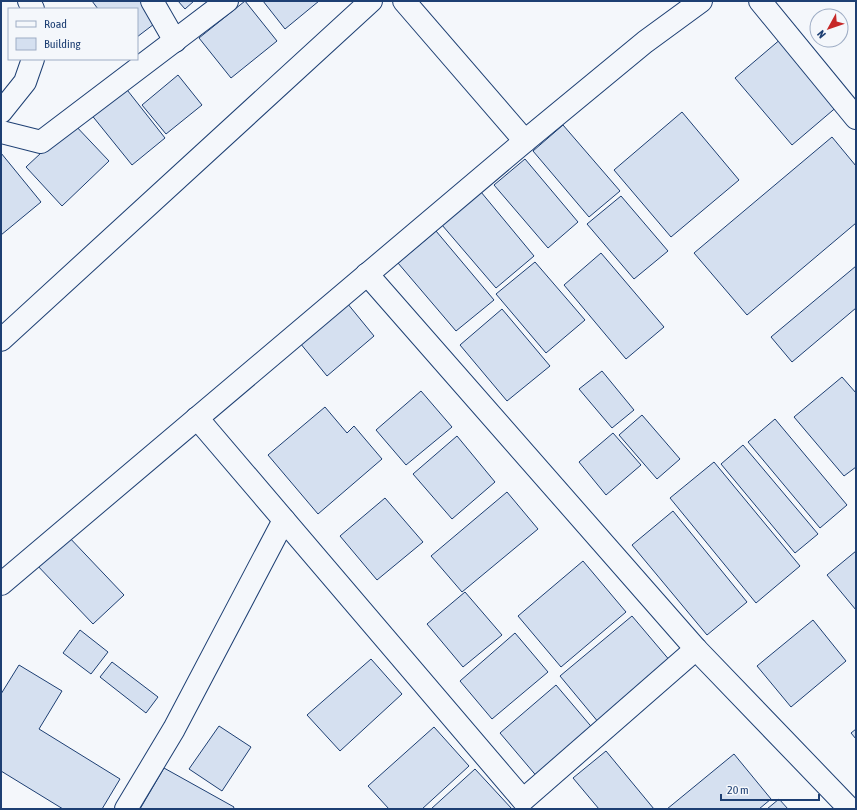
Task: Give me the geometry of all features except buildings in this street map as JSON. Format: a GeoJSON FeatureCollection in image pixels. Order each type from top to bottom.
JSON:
{"type":"FeatureCollection","features":[{"type":"Feature","properties":{"kind":"street"},"geometry":{"type":"LineString","coordinates":[[152,1],[175,41]]}},
{"type":"Feature","properties":{"kind":"street"},"geometry":{"type":"LineString","coordinates":[[1,132],[41,142],[227,1]]}},
{"type":"Feature","properties":{"kind":"street"},"geometry":{"type":"LineString","coordinates":[[1,340],[371,1]]}},
{"type":"Feature","properties":{"kind":"street"},"geometry":{"type":"LineString","coordinates":[[404,1],[525,141]]}},
{"type":"Feature","properties":{"kind":"street"},"geometry":{"type":"LineString","coordinates":[[1,584],[525,141],[646,42],[701,1]]}},
{"type":"Feature","properties":{"kind":"street"},"geometry":{"type":"LineString","coordinates":[[760,1],[856,118]]}},
{"type":"Feature","properties":{"kind":"street"},"geometry":{"type":"LineString","coordinates":[[1,112],[25,82],[32,60]]}},
{"type":"Feature","properties":{"kind":"street"},"geometry":{"type":"LineString","coordinates":[[367,274],[696,649],[850,809]]}},
{"type":"Feature","properties":{"kind":"street"},"geometry":{"type":"LineString","coordinates":[[197,418],[523,800],[696,649]]}},
{"type":"Feature","properties":{"kind":"street"},"geometry":{"type":"LineString","coordinates":[[126,809],[174,729],[284,520]]}}]}
